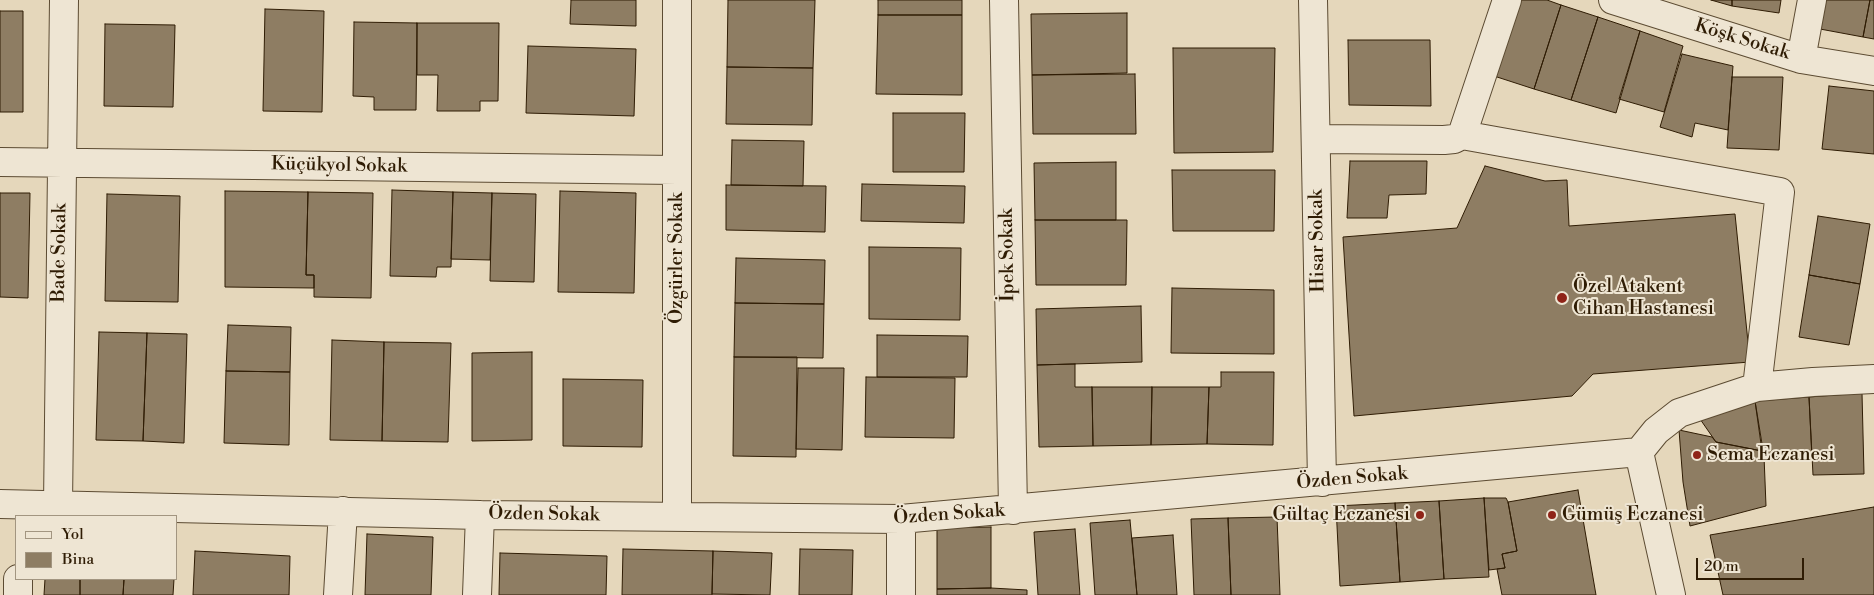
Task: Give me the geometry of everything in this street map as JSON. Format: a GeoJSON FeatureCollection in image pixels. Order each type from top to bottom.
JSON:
{"type":"FeatureCollection","features":[{"type":"Feature","properties":{"kind":"street","name":"Bade Sokak"},"geometry":{"type":"LineString","coordinates":[[58,505],[64,0]]}},
{"type":"Feature","properties":{"kind":"street","name":"Özgürler Sokak"},"geometry":{"type":"LineString","coordinates":[[677,0],[677,517]]}},
{"type":"Feature","properties":{"kind":"street","name":"İpek Sokak"},"geometry":{"type":"LineString","coordinates":[[1004,0],[1012,510]]}},
{"type":"Feature","properties":{"kind":"street","name":"Hisar Sokak"},"geometry":{"type":"LineString","coordinates":[[1313,0],[1322,482]]}},
{"type":"Feature","properties":{"kind":"street"},"geometry":{"type":"LineString","coordinates":[[1462,135],[1507,0]]}},
{"type":"Feature","properties":{"kind":"street","name":"Köşk Sokak"},"geometry":{"type":"LineString","coordinates":[[1613,0],[1801,58],[1874,72]]}},
{"type":"Feature","properties":{"kind":"street"},"geometry":{"type":"LineString","coordinates":[[1801,58],[1812,0]]}},
{"type":"Feature","properties":{"kind":"street"},"geometry":{"type":"LineString","coordinates":[[1316,139],[1444,140],[1454,139],[1462,135],[1780,192],[1757,388]]}},
{"type":"Feature","properties":{"kind":"street","name":"Küçükyol Sokak"},"geometry":{"type":"LineString","coordinates":[[0,162],[677,170]]}},
{"type":"Feature","properties":{"kind":"street"},"geometry":{"type":"LineString","coordinates":[[1671,595],[1639,452],[1656,431],[1679,413],[1757,388],[1813,382],[1874,379]]}},
{"type":"Feature","properties":{"kind":"street","name":"Özden Sokak"},"geometry":{"type":"LineString","coordinates":[[13,508],[58,505],[480,515],[901,519],[1639,452]]}},
{"type":"Feature","properties":{"kind":"street"},"geometry":{"type":"LineString","coordinates":[[338,595],[343,511]]}},
{"type":"Feature","properties":{"kind":"street"},"geometry":{"type":"LineString","coordinates":[[477,595],[480,515]]}},
{"type":"Feature","properties":{"kind":"street"},"geometry":{"type":"LineString","coordinates":[[901,519],[901,595]]}},
{"type":"Feature","properties":{"kind":"street"},"geometry":{"type":"LineString","coordinates":[[18,580],[18,595]]}},
{"type":"Feature","properties":{"kind":"building"},"geometry":{"type":"Polygon","coordinates":[[[571,0],[636,0],[636,26],[570,24],[571,0]]]}},
{"type":"Feature","properties":{"kind":"building"},"geometry":{"type":"Polygon","coordinates":[[[728,0],[815,0],[813,68],[727,67],[728,0]]]}},
{"type":"Feature","properties":{"kind":"building"},"geometry":{"type":"Polygon","coordinates":[[[878,0],[962,0],[962,15],[878,15],[878,0]]]}},
{"type":"Feature","properties":{"kind":"building"},"geometry":{"type":"Polygon","coordinates":[[[1517,0],[1547,0],[1561,5],[1534,89],[1494,76],[1517,0]]]}},
{"type":"Feature","properties":{"kind":"building"},"geometry":{"type":"Polygon","coordinates":[[[1711,0],[1732,0],[1732,6],[1711,0]]]}},
{"type":"Feature","properties":{"kind":"building"},"geometry":{"type":"Polygon","coordinates":[[[1732,0],[1781,0],[1779,13],[1732,6],[1732,0]]]}},
{"type":"Feature","properties":{"kind":"building"},"geometry":{"type":"Polygon","coordinates":[[[1826,0],[1870,0],[1863,37],[1820,29],[1826,0]]]}},
{"type":"Feature","properties":{"kind":"building"},"geometry":{"type":"Polygon","coordinates":[[[1870,0],[1874,0],[1874,39],[1863,37],[1870,0]]]}},
{"type":"Feature","properties":{"kind":"building"},"geometry":{"type":"Polygon","coordinates":[[[1561,5],[1598,17],[1571,100],[1534,89],[1561,5]]]}},
{"type":"Feature","properties":{"kind":"building"},"geometry":{"type":"Polygon","coordinates":[[[265,9],[324,11],[322,112],[263,111],[265,9]]]}},
{"type":"Feature","properties":{"kind":"building"},"geometry":{"type":"Polygon","coordinates":[[[0,11],[23,11],[23,112],[0,112],[0,11]]]}},
{"type":"Feature","properties":{"kind":"building"},"geometry":{"type":"Polygon","coordinates":[[[1127,13],[1127,73],[1032,75],[1031,14],[1127,13]]]}},
{"type":"Feature","properties":{"kind":"building"},"geometry":{"type":"Polygon","coordinates":[[[878,15],[962,15],[962,95],[876,94],[878,15]]]}},
{"type":"Feature","properties":{"kind":"building"},"geometry":{"type":"Polygon","coordinates":[[[1598,17],[1640,31],[1616,113],[1571,100],[1598,17]]]}},
{"type":"Feature","properties":{"kind":"building"},"geometry":{"type":"Polygon","coordinates":[[[354,22],[417,23],[416,110],[374,110],[374,97],[353,96],[354,22]]]}},
{"type":"Feature","properties":{"kind":"building"},"geometry":{"type":"Polygon","coordinates":[[[417,23],[499,23],[498,101],[480,101],[480,111],[437,111],[438,75],[417,75],[417,23]]]}},
{"type":"Feature","properties":{"kind":"building"},"geometry":{"type":"Polygon","coordinates":[[[105,24],[175,25],[173,107],[104,106],[105,24]]]}},
{"type":"Feature","properties":{"kind":"building"},"geometry":{"type":"Polygon","coordinates":[[[1640,31],[1683,46],[1664,112],[1619,99],[1640,31]]]}},
{"type":"Feature","properties":{"kind":"building"},"geometry":{"type":"Polygon","coordinates":[[[1348,40],[1430,40],[1431,106],[1349,105],[1348,40]]]}},
{"type":"Feature","properties":{"kind":"building"},"geometry":{"type":"Polygon","coordinates":[[[528,46],[636,49],[634,116],[526,113],[528,46]]]}},
{"type":"Feature","properties":{"kind":"building"},"geometry":{"type":"Polygon","coordinates":[[[1173,48],[1275,48],[1273,152],[1174,153],[1173,48]]]}},
{"type":"Feature","properties":{"kind":"building"},"geometry":{"type":"Polygon","coordinates":[[[1682,54],[1733,66],[1728,130],[1695,123],[1692,137],[1660,127],[1682,54]]]}},
{"type":"Feature","properties":{"kind":"building"},"geometry":{"type":"Polygon","coordinates":[[[727,67],[813,68],[812,125],[726,124],[727,67]]]}},
{"type":"Feature","properties":{"kind":"building"},"geometry":{"type":"Polygon","coordinates":[[[1135,74],[1136,134],[1033,134],[1032,75],[1135,74]]]}},
{"type":"Feature","properties":{"kind":"building"},"geometry":{"type":"Polygon","coordinates":[[[1732,77],[1783,77],[1779,150],[1727,148],[1732,77]]]}},
{"type":"Feature","properties":{"kind":"building"},"geometry":{"type":"Polygon","coordinates":[[[1829,86],[1874,91],[1874,154],[1822,149],[1829,86]]]}},
{"type":"Feature","properties":{"kind":"building"},"geometry":{"type":"Polygon","coordinates":[[[893,113],[965,113],[964,172],[893,172],[893,113]]]}},
{"type":"Feature","properties":{"kind":"building"},"geometry":{"type":"Polygon","coordinates":[[[732,140],[804,141],[803,186],[731,185],[732,140]]]}},
{"type":"Feature","properties":{"kind":"building"},"geometry":{"type":"Polygon","coordinates":[[[1350,161],[1427,161],[1426,194],[1389,195],[1387,218],[1347,218],[1350,161]]]}},
{"type":"Feature","properties":{"kind":"building"},"geometry":{"type":"Polygon","coordinates":[[[1116,162],[1116,220],[1035,220],[1034,163],[1116,162]]]}},
{"type":"Feature","properties":{"kind":"building"},"geometry":{"type":"Polygon","coordinates":[[[1485,166],[1545,181],[1567,180],[1569,226],[1735,214],[1750,362],[1593,374],[1572,396],[1354,416],[1343,237],[1457,228],[1485,166]]]}},
{"type":"Feature","properties":{"kind":"building"},"geometry":{"type":"Polygon","coordinates":[[[1172,170],[1275,170],[1274,231],[1173,231],[1172,170]]]}},
{"type":"Feature","properties":{"kind":"building"},"geometry":{"type":"Polygon","coordinates":[[[862,184],[965,186],[964,223],[861,221],[862,184]]]}},
{"type":"Feature","properties":{"kind":"building"},"geometry":{"type":"Polygon","coordinates":[[[726,185],[826,186],[825,232],[726,230],[726,185]]]}},
{"type":"Feature","properties":{"kind":"building"},"geometry":{"type":"Polygon","coordinates":[[[392,190],[453,192],[451,267],[437,267],[436,277],[390,276],[392,190]]]}},
{"type":"Feature","properties":{"kind":"building"},"geometry":{"type":"Polygon","coordinates":[[[225,191],[308,192],[306,275],[314,275],[314,288],[225,287],[225,191]]]}},
{"type":"Feature","properties":{"kind":"building"},"geometry":{"type":"Polygon","coordinates":[[[560,191],[636,193],[634,293],[558,292],[560,191]]]}},
{"type":"Feature","properties":{"kind":"building"},"geometry":{"type":"Polygon","coordinates":[[[308,192],[373,193],[371,298],[314,297],[314,275],[306,275],[308,192]]]}},
{"type":"Feature","properties":{"kind":"building"},"geometry":{"type":"Polygon","coordinates":[[[453,192],[492,193],[490,260],[451,259],[453,192]]]}},
{"type":"Feature","properties":{"kind":"building"},"geometry":{"type":"Polygon","coordinates":[[[0,193],[30,193],[28,298],[0,297],[0,193]]]}},
{"type":"Feature","properties":{"kind":"building"},"geometry":{"type":"Polygon","coordinates":[[[492,193],[536,194],[534,282],[490,281],[492,193]]]}},
{"type":"Feature","properties":{"kind":"building"},"geometry":{"type":"Polygon","coordinates":[[[107,194],[180,196],[178,302],[105,301],[107,194]]]}},
{"type":"Feature","properties":{"kind":"building"},"geometry":{"type":"Polygon","coordinates":[[[1818,216],[1870,224],[1860,284],[1809,275],[1818,216]]]}},
{"type":"Feature","properties":{"kind":"building"},"geometry":{"type":"Polygon","coordinates":[[[1035,220],[1127,220],[1126,285],[1036,285],[1035,220]]]}},
{"type":"Feature","properties":{"kind":"building"},"geometry":{"type":"Polygon","coordinates":[[[869,247],[961,248],[960,320],[869,319],[869,247]]]}},
{"type":"Feature","properties":{"kind":"building"},"geometry":{"type":"Polygon","coordinates":[[[736,258],[825,260],[824,304],[735,303],[736,258]]]}},
{"type":"Feature","properties":{"kind":"building"},"geometry":{"type":"Polygon","coordinates":[[[1809,275],[1860,284],[1849,345],[1799,337],[1809,275]]]}},
{"type":"Feature","properties":{"kind":"building"},"geometry":{"type":"Polygon","coordinates":[[[1172,288],[1274,290],[1274,354],[1171,353],[1172,288]]]}},
{"type":"Feature","properties":{"kind":"building"},"geometry":{"type":"Polygon","coordinates":[[[735,303],[824,304],[823,358],[734,357],[735,303]]]}},
{"type":"Feature","properties":{"kind":"building"},"geometry":{"type":"Polygon","coordinates":[[[1141,306],[1142,362],[1037,365],[1036,309],[1141,306]]]}},
{"type":"Feature","properties":{"kind":"building"},"geometry":{"type":"Polygon","coordinates":[[[228,325],[291,327],[290,372],[226,371],[228,325]]]}},
{"type":"Feature","properties":{"kind":"building"},"geometry":{"type":"Polygon","coordinates":[[[99,332],[147,333],[143,441],[96,440],[99,332]]]}},
{"type":"Feature","properties":{"kind":"building"},"geometry":{"type":"Polygon","coordinates":[[[147,333],[187,334],[184,443],[143,441],[147,333]]]}},
{"type":"Feature","properties":{"kind":"building"},"geometry":{"type":"Polygon","coordinates":[[[877,335],[968,336],[967,377],[877,377],[877,335]]]}},
{"type":"Feature","properties":{"kind":"building"},"geometry":{"type":"Polygon","coordinates":[[[332,340],[384,342],[382,441],[330,440],[332,340]]]}},
{"type":"Feature","properties":{"kind":"building"},"geometry":{"type":"Polygon","coordinates":[[[384,342],[451,343],[448,442],[382,441],[384,342]]]}},
{"type":"Feature","properties":{"kind":"building"},"geometry":{"type":"Polygon","coordinates":[[[532,352],[532,440],[472,441],[472,353],[532,352]]]}},
{"type":"Feature","properties":{"kind":"building"},"geometry":{"type":"Polygon","coordinates":[[[734,357],[797,357],[796,457],[733,456],[734,357]]]}},
{"type":"Feature","properties":{"kind":"building"},"geometry":{"type":"Polygon","coordinates":[[[1075,364],[1075,387],[1092,387],[1093,446],[1039,447],[1037,365],[1075,364]]]}},
{"type":"Feature","properties":{"kind":"building"},"geometry":{"type":"Polygon","coordinates":[[[798,368],[844,368],[842,450],[796,449],[798,368]]]}},
{"type":"Feature","properties":{"kind":"building"},"geometry":{"type":"Polygon","coordinates":[[[226,371],[290,372],[289,445],[224,443],[226,371]]]}},
{"type":"Feature","properties":{"kind":"building"},"geometry":{"type":"Polygon","coordinates":[[[1221,372],[1274,372],[1273,445],[1207,444],[1209,387],[1221,387],[1221,372]]]}},
{"type":"Feature","properties":{"kind":"building"},"geometry":{"type":"Polygon","coordinates":[[[866,377],[955,378],[954,438],[865,437],[866,377]]]}},
{"type":"Feature","properties":{"kind":"building"},"geometry":{"type":"Polygon","coordinates":[[[563,379],[643,380],[642,447],[563,446],[563,379]]]}},
{"type":"Feature","properties":{"kind":"building"},"geometry":{"type":"Polygon","coordinates":[[[1092,387],[1152,387],[1151,445],[1093,446],[1092,387]]]}},
{"type":"Feature","properties":{"kind":"building"},"geometry":{"type":"Polygon","coordinates":[[[1152,387],[1209,387],[1207,444],[1151,445],[1152,387]]]}},
{"type":"Feature","properties":{"kind":"building"},"geometry":{"type":"Polygon","coordinates":[[[1862,393],[1864,474],[1813,475],[1809,397],[1862,393]]]}},
{"type":"Feature","properties":{"kind":"building"},"geometry":{"type":"Polygon","coordinates":[[[1809,397],[1812,459],[1764,456],[1755,401],[1809,397]]]}},
{"type":"Feature","properties":{"kind":"building"},"geometry":{"type":"Polygon","coordinates":[[[1755,401],[1762,451],[1716,442],[1700,419],[1755,401]]]}},
{"type":"Feature","properties":{"kind":"building"},"geometry":{"type":"Polygon","coordinates":[[[1679,430],[1712,437],[1716,442],[1762,451],[1764,456],[1766,506],[1690,526],[1683,482],[1679,430]]]}},
{"type":"Feature","properties":{"kind":"building"},"geometry":{"type":"Polygon","coordinates":[[[1578,490],[1596,595],[1502,595],[1497,569],[1505,568],[1502,554],[1517,551],[1508,502],[1578,490]]]}},
{"type":"Feature","properties":{"kind":"building"},"geometry":{"type":"Polygon","coordinates":[[[1484,498],[1489,577],[1444,579],[1439,501],[1484,498]]]}},
{"type":"Feature","properties":{"kind":"building"},"geometry":{"type":"Polygon","coordinates":[[[1484,498],[1506,498],[1508,502],[1517,551],[1502,554],[1505,568],[1489,570],[1484,498]]]}},
{"type":"Feature","properties":{"kind":"building"},"geometry":{"type":"Polygon","coordinates":[[[1439,501],[1444,579],[1400,582],[1395,503],[1439,501]]]}},
{"type":"Feature","properties":{"kind":"building"},"geometry":{"type":"Polygon","coordinates":[[[1395,503],[1400,582],[1340,586],[1336,506],[1395,503]]]}},
{"type":"Feature","properties":{"kind":"building"},"geometry":{"type":"Polygon","coordinates":[[[1874,507],[1874,595],[1723,595],[1710,535],[1874,507]]]}},
{"type":"Feature","properties":{"kind":"building"},"geometry":{"type":"Polygon","coordinates":[[[1277,517],[1280,595],[1231,595],[1228,518],[1277,517]]]}},
{"type":"Feature","properties":{"kind":"building"},"geometry":{"type":"Polygon","coordinates":[[[1228,518],[1231,595],[1194,595],[1191,519],[1228,518]]]}},
{"type":"Feature","properties":{"kind":"building"},"geometry":{"type":"Polygon","coordinates":[[[1130,520],[1137,595],[1095,595],[1090,523],[1130,520]]]}},
{"type":"Feature","properties":{"kind":"building"},"geometry":{"type":"Polygon","coordinates":[[[991,527],[991,588],[937,589],[937,528],[991,527]]]}},
{"type":"Feature","properties":{"kind":"building"},"geometry":{"type":"Polygon","coordinates":[[[1075,529],[1080,595],[1038,595],[1034,532],[1075,529]]]}},
{"type":"Feature","properties":{"kind":"building"},"geometry":{"type":"Polygon","coordinates":[[[367,534],[433,537],[431,595],[365,595],[367,534]]]}},
{"type":"Feature","properties":{"kind":"building"},"geometry":{"type":"Polygon","coordinates":[[[1173,535],[1177,595],[1137,595],[1132,538],[1173,535]]]}},
{"type":"Feature","properties":{"kind":"building"},"geometry":{"type":"Polygon","coordinates":[[[623,549],[713,551],[712,595],[622,595],[623,549]]]}},
{"type":"Feature","properties":{"kind":"building"},"geometry":{"type":"Polygon","coordinates":[[[800,549],[853,550],[852,595],[799,595],[800,549]]]}},
{"type":"Feature","properties":{"kind":"building"},"geometry":{"type":"Polygon","coordinates":[[[195,551],[290,556],[289,595],[193,595],[195,551]]]}},
{"type":"Feature","properties":{"kind":"building"},"geometry":{"type":"Polygon","coordinates":[[[713,551],[772,553],[770,595],[712,594],[713,551]]]}},
{"type":"Feature","properties":{"kind":"building"},"geometry":{"type":"Polygon","coordinates":[[[500,553],[607,556],[606,595],[499,595],[500,553]]]}},
{"type":"Feature","properties":{"kind":"building"},"geometry":{"type":"Polygon","coordinates":[[[45,580],[80,580],[80,595],[44,595],[45,580]]]}},
{"type":"Feature","properties":{"kind":"building"},"geometry":{"type":"Polygon","coordinates":[[[80,580],[124,580],[123,595],[80,595],[80,580]]]}},
{"type":"Feature","properties":{"kind":"building"},"geometry":{"type":"Polygon","coordinates":[[[124,580],[174,580],[173,595],[123,595],[124,580]]]}},
{"type":"Feature","properties":{"kind":"building"},"geometry":{"type":"Polygon","coordinates":[[[991,588],[1027,590],[1027,595],[937,595],[937,589],[991,588]]]}},
{"type":"Feature","properties":{"kind":"place","name":"Özel Atakent Cihan Hastanesi"},"geometry":{"type":"Point","coordinates":[1562,298]}},
{"type":"Feature","properties":{"kind":"place","name":"Sema Eczanesi"},"geometry":{"type":"Point","coordinates":[1697,455]}},
{"type":"Feature","properties":{"kind":"place","name":"Gültaç Eczanesi"},"geometry":{"type":"Point","coordinates":[1420,515]}},
{"type":"Feature","properties":{"kind":"place","name":"Gümüş Eczanesi"},"geometry":{"type":"Point","coordinates":[1552,515]}}]}
